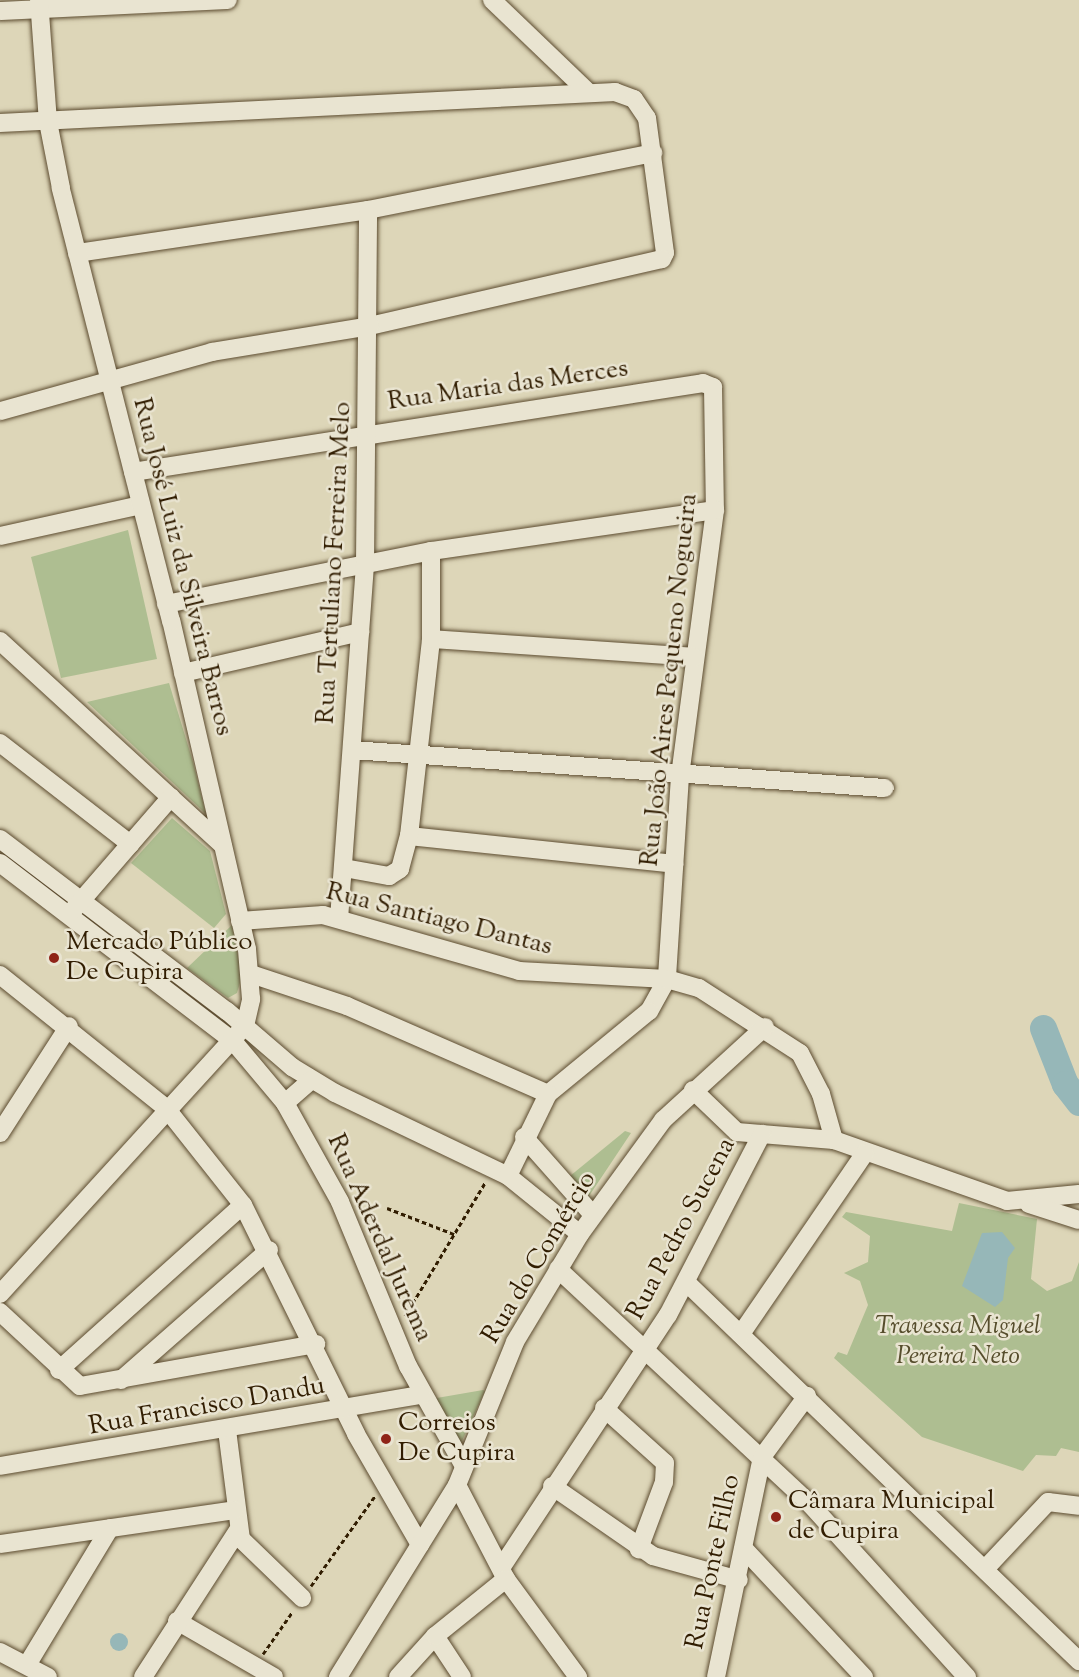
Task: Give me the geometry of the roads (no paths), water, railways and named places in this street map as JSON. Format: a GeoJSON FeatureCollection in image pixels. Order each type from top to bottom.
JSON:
{"type":"FeatureCollection","features":[{"type":"Feature","properties":{"kind":"street"},"geometry":{"type":"LineString","coordinates":[[0,10],[39,5],[228,0]]}},
{"type":"Feature","properties":{"kind":"street"},"geometry":{"type":"LineString","coordinates":[[492,0],[588,92]]}},
{"type":"Feature","properties":{"kind":"street","name":"Rua José Luiz da Silveira Barros"},"geometry":{"type":"LineString","coordinates":[[39,5],[48,122],[77,253],[183,673],[251,974],[245,1026]]}},
{"type":"Feature","properties":{"kind":"street"},"geometry":{"type":"LineString","coordinates":[[0,123],[588,92],[634,99],[647,118],[653,153],[662,259],[370,326],[253,344],[108,376],[0,411]]}},
{"type":"Feature","properties":{"kind":"street"},"geometry":{"type":"LineString","coordinates":[[77,253],[368,210],[653,153]]}},
{"type":"Feature","properties":{"kind":"street","name":"Rua Tertuliano Ferreira Melo"},"geometry":{"type":"LineString","coordinates":[[339,919],[365,564],[370,326],[368,210]]}},
{"type":"Feature","properties":{"kind":"street","name":"Rua Maria das Merces"},"geometry":{"type":"LineString","coordinates":[[133,472],[368,433],[704,383],[713,387]]}},
{"type":"Feature","properties":{"kind":"street","name":"Rua João Aires Pequeno Nogueira"},"geometry":{"type":"LineString","coordinates":[[667,979],[680,776],[715,510],[713,387]]}},
{"type":"Feature","properties":{"kind":"street"},"geometry":{"type":"LineString","coordinates":[[0,536],[141,505]]}},
{"type":"Feature","properties":{"kind":"street"},"geometry":{"type":"LineString","coordinates":[[166,604],[431,551],[715,510]]}},
{"type":"Feature","properties":{"kind":"street"},"geometry":{"type":"LineString","coordinates":[[344,868],[396,874],[409,836],[431,639],[431,551]]}},
{"type":"Feature","properties":{"kind":"street"},"geometry":{"type":"LineString","coordinates":[[183,673],[360,632]]}},
{"type":"Feature","properties":{"kind":"street"},"geometry":{"type":"LineString","coordinates":[[431,639],[694,657]]}},
{"type":"Feature","properties":{"kind":"street"},"geometry":{"type":"LineString","coordinates":[[0,641],[223,845]]}},
{"type":"Feature","properties":{"kind":"street"},"geometry":{"type":"LineString","coordinates":[[0,743],[130,844]]}},
{"type":"Feature","properties":{"kind":"street"},"geometry":{"type":"LineString","coordinates":[[352,750],[680,776],[885,788]]}},
{"type":"Feature","properties":{"kind":"street"},"geometry":{"type":"LineString","coordinates":[[68,916],[171,797]]}},
{"type":"Feature","properties":{"kind":"street"},"geometry":{"type":"LineString","coordinates":[[409,836],[675,864]]}},
{"type":"Feature","properties":{"kind":"street"},"geometry":{"type":"LineString","coordinates":[[0,839],[245,1026],[311,1080],[501,1172],[580,1234]]}},
{"type":"Feature","properties":{"kind":"street","name":"Rua Aderdal Jurema"},"geometry":{"type":"LineString","coordinates":[[0,863],[233,1041],[285,1103],[340,1202],[394,1334],[422,1395],[464,1467]]}},
{"type":"Feature","properties":{"kind":"street","name":"Rua Santiago Dantas"},"geometry":{"type":"LineString","coordinates":[[240,921],[308,913],[339,919],[530,972],[667,979],[699,988],[787,1041],[811,1070],[834,1140]]}},
{"type":"Feature","properties":{"kind":"street"},"geometry":{"type":"LineString","coordinates":[[251,974],[347,1006],[548,1094]]}},
{"type":"Feature","properties":{"kind":"street"},"geometry":{"type":"LineString","coordinates":[[0,975],[69,1026],[166,1108],[243,1205],[269,1250],[316,1344],[343,1409],[420,1545]]}},
{"type":"Feature","properties":{"kind":"street"},"geometry":{"type":"LineString","coordinates":[[501,1172],[548,1094],[649,1011],[667,979]]}},
{"type":"Feature","properties":{"kind":"street"},"geometry":{"type":"LineString","coordinates":[[0,1133],[69,1026]]}},
{"type":"Feature","properties":{"kind":"street"},"geometry":{"type":"LineString","coordinates":[[0,1294],[166,1108],[245,1026]]}},
{"type":"Feature","properties":{"kind":"street","name":"Rua do Comércio"},"geometry":{"type":"LineString","coordinates":[[338,1677],[457,1485],[515,1342],[580,1234],[656,1129],[693,1090],[765,1027]]}},
{"type":"Feature","properties":{"kind":"street"},"geometry":{"type":"LineString","coordinates":[[285,1103],[311,1080]]}},
{"type":"Feature","properties":{"kind":"street"},"geometry":{"type":"LineString","coordinates":[[693,1090],[730,1128],[762,1134],[834,1140],[987,1196],[1023,1202],[1079,1220]]}},
{"type":"Feature","properties":{"kind":"street","name":"Rua Pedro Sucena"},"geometry":{"type":"LineString","coordinates":[[398,1677],[435,1636],[504,1573],[552,1486],[646,1348],[687,1283],[762,1134]]}},
{"type":"Feature","properties":{"kind":"street"},"geometry":{"type":"LineString","coordinates":[[524,1137],[593,1215]]}},
{"type":"Feature","properties":{"kind":"street"},"geometry":{"type":"LineString","coordinates":[[741,1334],[865,1153]]}},
{"type":"Feature","properties":{"kind":"street"},"geometry":{"type":"LineString","coordinates":[[1023,1202],[1079,1194]]}},
{"type":"Feature","properties":{"kind":"street"},"geometry":{"type":"LineString","coordinates":[[59,1371],[243,1205]]}},
{"type":"Feature","properties":{"kind":"street"},"geometry":{"type":"LineString","coordinates":[[121,1380],[269,1250]]}},
{"type":"Feature","properties":{"kind":"street"},"geometry":{"type":"LineString","coordinates":[[558,1269],[762,1457],[967,1677]]}},
{"type":"Feature","properties":{"kind":"street"},"geometry":{"type":"LineString","coordinates":[[687,1283],[807,1396],[1079,1661]]}},
{"type":"Feature","properties":{"kind":"street"},"geometry":{"type":"LineString","coordinates":[[0,1312],[59,1371],[80,1386],[316,1344]]}},
{"type":"Feature","properties":{"kind":"street","name":"Rua Francisco Dandu"},"geometry":{"type":"LineString","coordinates":[[0,1467],[422,1395]]}},
{"type":"Feature","properties":{"kind":"street"},"geometry":{"type":"LineString","coordinates":[[762,1457],[807,1396]]}},
{"type":"Feature","properties":{"kind":"street"},"geometry":{"type":"LineString","coordinates":[[604,1408],[665,1463],[664,1482],[639,1549]]}},
{"type":"Feature","properties":{"kind":"street"},"geometry":{"type":"LineString","coordinates":[[227,1430],[238,1530],[255,1554],[302,1598]]}},
{"type":"Feature","properties":{"kind":"street","name":"Rua Ponte Filho"},"geometry":{"type":"LineString","coordinates":[[716,1677],[746,1551],[762,1457]]}},
{"type":"Feature","properties":{"kind":"street"},"geometry":{"type":"LineString","coordinates":[[457,1485],[504,1573],[578,1677]]}},
{"type":"Feature","properties":{"kind":"street"},"geometry":{"type":"LineString","coordinates":[[552,1486],[639,1549],[677,1566],[739,1580]]}},
{"type":"Feature","properties":{"kind":"street"},"geometry":{"type":"LineString","coordinates":[[985,1569],[1044,1506],[1059,1499],[1079,1506]]}},
{"type":"Feature","properties":{"kind":"street"},"geometry":{"type":"LineString","coordinates":[[0,1544],[235,1510]]}},
{"type":"Feature","properties":{"kind":"street"},"geometry":{"type":"LineString","coordinates":[[27,1665],[111,1528]]}},
{"type":"Feature","properties":{"kind":"street"},"geometry":{"type":"LineString","coordinates":[[143,1677],[177,1621],[238,1530]]}},
{"type":"Feature","properties":{"kind":"street"},"geometry":{"type":"LineString","coordinates":[[746,1551],[864,1677]]}},
{"type":"Feature","properties":{"kind":"street"},"geometry":{"type":"LineString","coordinates":[[177,1621],[274,1677]]}},
{"type":"Feature","properties":{"kind":"street"},"geometry":{"type":"LineString","coordinates":[[435,1636],[462,1677]]}},
{"type":"Feature","properties":{"kind":"street"},"geometry":{"type":"LineString","coordinates":[[0,1652],[48,1677]]}},
{"type":"Feature","properties":{"kind":"water"},"geometry":{"type":"Polygon","coordinates":[[[1002,1232],[1015,1248],[1008,1258],[1003,1300],[995,1307],[962,1286],[982,1233],[1002,1232]]]}},
{"type":"Feature","properties":{"kind":"water"},"geometry":{"type":"Polygon","coordinates":[[[115,1633],[123,1633],[128,1638],[126,1649],[115,1651],[110,1646],[110,1638],[115,1633]]]}},
{"type":"Feature","properties":{"kind":"waterway"},"geometry":{"type":"LineString","coordinates":[[1043,1028],[1065,1084],[1079,1102]]}},
{"type":"Feature","properties":{"kind":"place","name":"Mercado Público De Cupira"},"geometry":{"type":"Point","coordinates":[54,958]}},
{"type":"Feature","properties":{"kind":"place","name":"Correios De Cupira"},"geometry":{"type":"Point","coordinates":[386,1439]}},
{"type":"Feature","properties":{"kind":"place","name":"Câmara Municipal de Cupira"},"geometry":{"type":"Point","coordinates":[776,1517]}},
{"type":"Feature","properties":{"kind":"park label","name":"Travessa Miguel Pereira Neto"},"geometry":{"type":"Point","coordinates":[958,1342]}}]}
